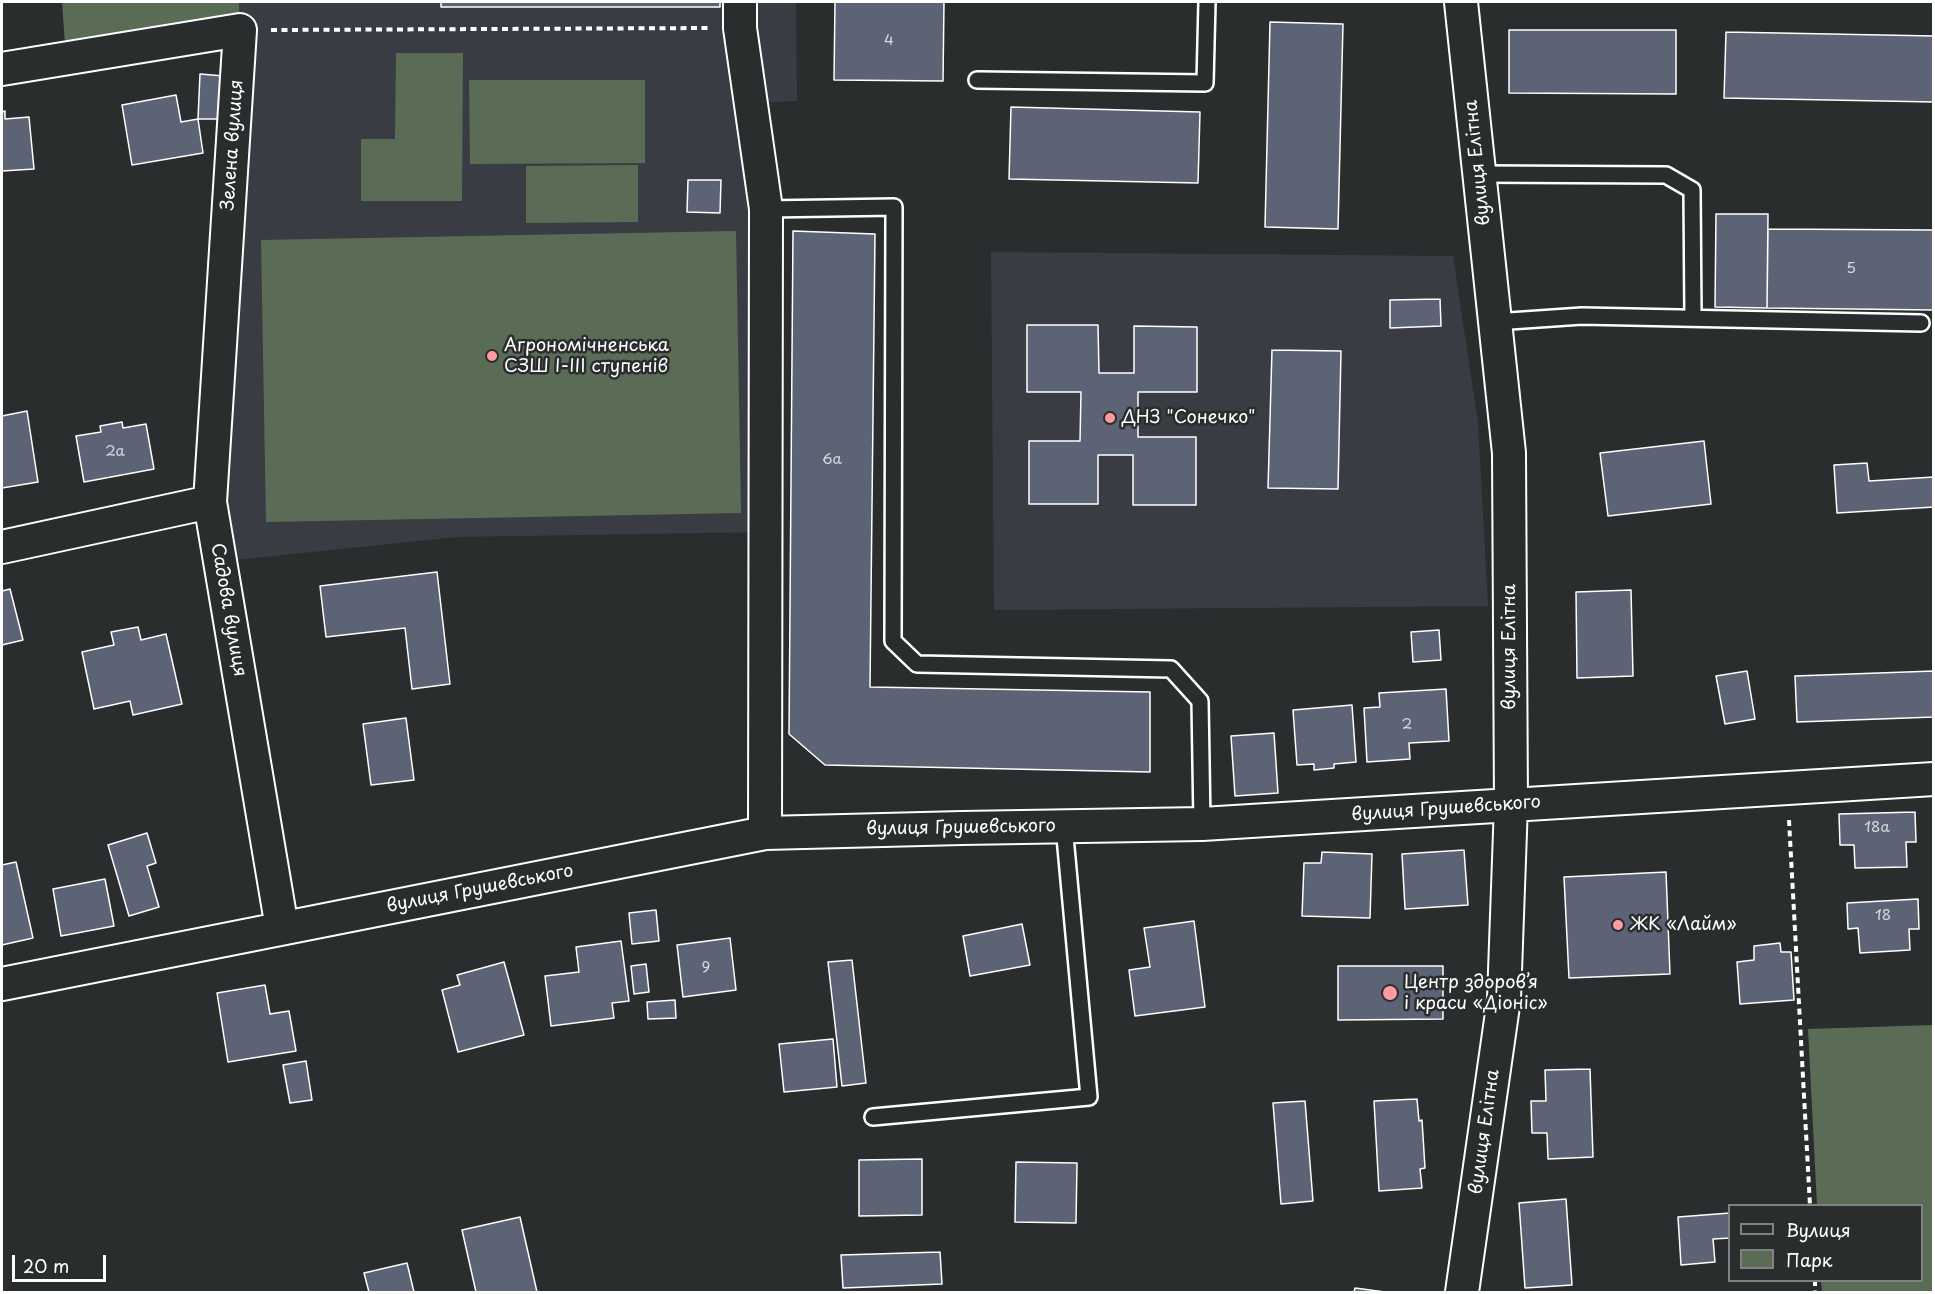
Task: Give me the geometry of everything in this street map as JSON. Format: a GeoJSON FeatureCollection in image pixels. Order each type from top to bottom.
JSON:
{"type":"FeatureCollection","features":[{"type":"Feature","properties":{"kind":"street","name":"вулиця Елітна"},"geometry":{"type":"LineString","coordinates":[[1461,2],[1509,453],[1511,804],[1504,999],[1462,1293]]}},
{"type":"Feature","properties":{"kind":"street"},"geometry":{"type":"LineString","coordinates":[[740,15],[765,209],[765,833]]}},
{"type":"Feature","properties":{"kind":"street"},"geometry":{"type":"LineString","coordinates":[[2,69],[240,30]]}},
{"type":"Feature","properties":{"kind":"street","name":"Зелена вулиця"},"geometry":{"type":"LineString","coordinates":[[210,502],[240,30]]}},
{"type":"Feature","properties":{"kind":"street"},"geometry":{"type":"LineString","coordinates":[[2,547],[210,502]]}},
{"type":"Feature","properties":{"kind":"street","name":"Садова вулиця"},"geometry":{"type":"LineString","coordinates":[[210,502],[282,928]]}},
{"type":"Feature","properties":{"kind":"street","name":"вулиця Грушевського"},"geometry":{"type":"LineString","coordinates":[[2,984],[765,833],[1202,825],[1934,779]]}},
{"type":"Feature","properties":{"kind":"lane"},"geometry":{"type":"LineString","coordinates":[[977,80],[1205,83],[1207,2]]}},
{"type":"Feature","properties":{"kind":"lane"},"geometry":{"type":"LineString","coordinates":[[1480,174],[1666,175],[1692,190],[1693,318]]}},
{"type":"Feature","properties":{"kind":"lane"},"geometry":{"type":"LineString","coordinates":[[765,209],[894,207],[892,641],[917,664],[1171,669],[1200,701],[1202,825]]}},
{"type":"Feature","properties":{"kind":"lane"},"geometry":{"type":"LineString","coordinates":[[1495,322],[1582,316],[1921,322]]}},
{"type":"Feature","properties":{"kind":"lane"},"geometry":{"type":"LineString","coordinates":[[873,1117],[1089,1097],[1064,826]]}},
{"type":"Feature","properties":{"kind":"path"},"geometry":{"type":"LineString","coordinates":[[240,30],[740,15]]}},
{"type":"Feature","properties":{"kind":"path"},"geometry":{"type":"LineString","coordinates":[[1787,788],[1810,1204]]}},
{"type":"Feature","properties":{"kind":"shaded area","name":"Агрономічненська СЗШ І-ІІІ ступенів"},"geometry":{"type":"Polygon","coordinates":[[[239,2],[796,2],[797,101],[751,103],[766,532],[457,537],[235,560],[210,502],[240,31],[239,2]]]}},
{"type":"Feature","properties":{"kind":"shaded area"},"geometry":{"type":"Polygon","coordinates":[[[991,252],[1453,256],[1478,423],[1488,606],[994,610],[991,252]]]}},
{"type":"Feature","properties":{"kind":"green space"},"geometry":{"type":"Polygon","coordinates":[[[62,2],[239,2],[240,30],[66,59],[62,2]]]}},
{"type":"Feature","properties":{"kind":"green space"},"geometry":{"type":"Polygon","coordinates":[[[396,53],[463,53],[462,201],[361,201],[361,139],[395,139],[396,53]]]}},
{"type":"Feature","properties":{"kind":"green space"},"geometry":{"type":"Polygon","coordinates":[[[469,80],[645,80],[645,163],[470,164],[469,80]]]}},
{"type":"Feature","properties":{"kind":"green space"},"geometry":{"type":"Polygon","coordinates":[[[638,165],[638,222],[526,223],[526,166],[638,165]]]}},
{"type":"Feature","properties":{"kind":"green space"},"geometry":{"type":"Polygon","coordinates":[[[736,231],[741,513],[266,522],[261,240],[736,231]]]}},
{"type":"Feature","properties":{"kind":"green space"},"geometry":{"type":"Polygon","coordinates":[[[1933,1025],[1933,1292],[1822,1292],[1821,1282],[1923,1282],[1923,1204],[1817,1204],[1808,1029],[1933,1025]]]}},
{"type":"Feature","properties":{"kind":"building"},"geometry":{"type":"Polygon","coordinates":[[[441,2],[720,2],[720,7],[441,7],[441,2]]]}},
{"type":"Feature","properties":{"kind":"building"},"geometry":{"type":"Polygon","coordinates":[[[835,2],[944,2],[943,81],[834,80],[835,2]]]}},
{"type":"Feature","properties":{"kind":"building"},"geometry":{"type":"Polygon","coordinates":[[[1270,22],[1343,24],[1338,229],[1265,227],[1270,22]]]}},
{"type":"Feature","properties":{"kind":"building"},"geometry":{"type":"Polygon","coordinates":[[[1509,30],[1676,30],[1676,94],[1509,93],[1509,30]]]}},
{"type":"Feature","properties":{"kind":"building"},"geometry":{"type":"Polygon","coordinates":[[[1726,32],[1934,36],[1934,102],[1724,98],[1726,32]]]}},
{"type":"Feature","properties":{"kind":"building"},"geometry":{"type":"Polygon","coordinates":[[[200,74],[224,76],[221,119],[198,119],[200,74]]]}},
{"type":"Feature","properties":{"kind":"building"},"geometry":{"type":"Polygon","coordinates":[[[176,95],[181,122],[198,119],[203,153],[132,165],[122,105],[176,95]]]}},
{"type":"Feature","properties":{"kind":"building"},"geometry":{"type":"Polygon","coordinates":[[[1011,107],[1200,112],[1198,183],[1009,179],[1011,107]]]}},
{"type":"Feature","properties":{"kind":"building"},"geometry":{"type":"Polygon","coordinates":[[[5,111],[5,119],[29,117],[34,169],[2,171],[2,112],[5,111]]]}},
{"type":"Feature","properties":{"kind":"building"},"geometry":{"type":"Polygon","coordinates":[[[688,180],[721,180],[720,213],[687,212],[688,180]]]}},
{"type":"Feature","properties":{"kind":"building"},"geometry":{"type":"Polygon","coordinates":[[[1716,214],[1768,214],[1767,308],[1715,307],[1716,214]]]}},
{"type":"Feature","properties":{"kind":"building"},"geometry":{"type":"Polygon","coordinates":[[[1768,229],[1934,230],[1934,310],[1767,308],[1768,229]]]}},
{"type":"Feature","properties":{"kind":"building"},"geometry":{"type":"Polygon","coordinates":[[[793,231],[875,234],[870,687],[1150,692],[1150,772],[825,765],[789,734],[793,231]]]}},
{"type":"Feature","properties":{"kind":"building"},"geometry":{"type":"Polygon","coordinates":[[[1440,299],[1441,326],[1390,328],[1390,300],[1440,299]]]}},
{"type":"Feature","properties":{"kind":"building"},"geometry":{"type":"Polygon","coordinates":[[[1027,325],[1098,325],[1099,373],[1134,373],[1134,326],[1197,327],[1197,392],[1138,392],[1138,437],[1196,437],[1196,505],[1133,505],[1133,455],[1098,455],[1098,504],[1029,504],[1029,441],[1080,441],[1081,392],[1027,392],[1027,325]]]}},
{"type":"Feature","properties":{"kind":"building"},"geometry":{"type":"Polygon","coordinates":[[[1272,350],[1341,351],[1338,489],[1268,488],[1272,350]]]}},
{"type":"Feature","properties":{"kind":"building"},"geometry":{"type":"Polygon","coordinates":[[[27,411],[38,482],[2,488],[2,416],[27,411]]]}},
{"type":"Feature","properties":{"kind":"building"},"geometry":{"type":"Polygon","coordinates":[[[122,422],[123,428],[146,424],[154,469],[84,482],[76,436],[101,432],[100,426],[122,422]]]}},
{"type":"Feature","properties":{"kind":"building"},"geometry":{"type":"Polygon","coordinates":[[[1704,441],[1711,504],[1608,516],[1600,453],[1704,441]]]}},
{"type":"Feature","properties":{"kind":"building"},"geometry":{"type":"Polygon","coordinates":[[[1867,463],[1869,481],[1934,477],[1934,507],[1837,513],[1834,465],[1867,463]]]}},
{"type":"Feature","properties":{"kind":"building"},"geometry":{"type":"Polygon","coordinates":[[[437,572],[450,684],[412,689],[405,628],[326,637],[320,586],[437,572]]]}},
{"type":"Feature","properties":{"kind":"building"},"geometry":{"type":"Polygon","coordinates":[[[10,589],[23,640],[2,645],[2,591],[10,589]]]}},
{"type":"Feature","properties":{"kind":"building"},"geometry":{"type":"Polygon","coordinates":[[[1631,590],[1633,676],[1577,678],[1576,592],[1631,590]]]}},
{"type":"Feature","properties":{"kind":"building"},"geometry":{"type":"Polygon","coordinates":[[[138,627],[141,640],[166,634],[182,704],[133,715],[130,701],[94,709],[82,652],[114,645],[111,632],[138,627]]]}},
{"type":"Feature","properties":{"kind":"building"},"geometry":{"type":"Polygon","coordinates":[[[1439,630],[1441,660],[1413,662],[1411,632],[1439,630]]]}},
{"type":"Feature","properties":{"kind":"building"},"geometry":{"type":"Polygon","coordinates":[[[1747,671],[1755,719],[1725,724],[1716,676],[1747,671]]]}},
{"type":"Feature","properties":{"kind":"building"},"geometry":{"type":"Polygon","coordinates":[[[1934,671],[1934,717],[1797,722],[1795,676],[1934,671]]]}},
{"type":"Feature","properties":{"kind":"building"},"geometry":{"type":"Polygon","coordinates":[[[1446,689],[1449,741],[1409,743],[1410,759],[1367,762],[1364,708],[1380,707],[1379,693],[1446,689]]]}},
{"type":"Feature","properties":{"kind":"building"},"geometry":{"type":"Polygon","coordinates":[[[1352,705],[1356,762],[1334,764],[1334,768],[1314,770],[1314,764],[1297,765],[1293,710],[1352,705]]]}},
{"type":"Feature","properties":{"kind":"building"},"geometry":{"type":"Polygon","coordinates":[[[406,718],[414,780],[371,785],[363,724],[406,718]]]}},
{"type":"Feature","properties":{"kind":"building"},"geometry":{"type":"Polygon","coordinates":[[[1274,733],[1278,793],[1235,796],[1231,736],[1274,733]]]}},
{"type":"Feature","properties":{"kind":"building"},"geometry":{"type":"Polygon","coordinates":[[[1915,812],[1916,842],[1906,842],[1907,867],[1855,868],[1854,845],[1840,845],[1839,814],[1915,812]]]}},
{"type":"Feature","properties":{"kind":"building"},"geometry":{"type":"Polygon","coordinates":[[[147,833],[156,863],[147,866],[159,907],[129,916],[108,845],[147,833]]]}},
{"type":"Feature","properties":{"kind":"building"},"geometry":{"type":"Polygon","coordinates":[[[1464,850],[1468,905],[1405,909],[1402,854],[1464,850]]]}},
{"type":"Feature","properties":{"kind":"building"},"geometry":{"type":"Polygon","coordinates":[[[1322,852],[1372,854],[1370,918],[1302,916],[1304,863],[1321,863],[1322,852]]]}},
{"type":"Feature","properties":{"kind":"building"},"geometry":{"type":"Polygon","coordinates":[[[16,862],[33,938],[2,945],[2,865],[16,862]]]}},
{"type":"Feature","properties":{"kind":"building","name":"ЖК «Лайм»"},"geometry":{"type":"Polygon","coordinates":[[[1666,872],[1670,974],[1569,978],[1564,877],[1666,872]]]}},
{"type":"Feature","properties":{"kind":"building"},"geometry":{"type":"Polygon","coordinates":[[[105,879],[114,926],[61,936],[53,889],[105,879]]]}},
{"type":"Feature","properties":{"kind":"building"},"geometry":{"type":"Polygon","coordinates":[[[1918,899],[1919,929],[1909,929],[1910,950],[1860,953],[1858,928],[1848,929],[1847,903],[1918,899]]]}},
{"type":"Feature","properties":{"kind":"building"},"geometry":{"type":"Polygon","coordinates":[[[656,910],[659,941],[632,944],[629,913],[656,910]]]}},
{"type":"Feature","properties":{"kind":"building"},"geometry":{"type":"Polygon","coordinates":[[[1194,921],[1205,1007],[1135,1016],[1129,970],[1150,967],[1144,928],[1194,921]]]}},
{"type":"Feature","properties":{"kind":"building"},"geometry":{"type":"Polygon","coordinates":[[[1022,924],[1030,965],[970,976],[963,936],[1022,924]]]}},
{"type":"Feature","properties":{"kind":"building"},"geometry":{"type":"Polygon","coordinates":[[[730,938],[736,990],[683,997],[677,945],[730,938]]]}},
{"type":"Feature","properties":{"kind":"building"},"geometry":{"type":"Polygon","coordinates":[[[621,941],[629,1001],[612,1003],[614,1018],[551,1026],[545,976],[579,972],[576,947],[621,941]]]}},
{"type":"Feature","properties":{"kind":"building"},"geometry":{"type":"Polygon","coordinates":[[[1780,943],[1781,952],[1791,952],[1794,1000],[1740,1004],[1737,962],[1754,960],[1754,946],[1780,943]]]}},
{"type":"Feature","properties":{"kind":"building"},"geometry":{"type":"Polygon","coordinates":[[[852,960],[866,1083],[842,1086],[828,962],[852,960]]]}},
{"type":"Feature","properties":{"kind":"building"},"geometry":{"type":"Polygon","coordinates":[[[504,962],[524,1035],[458,1052],[442,990],[460,985],[457,975],[504,962]]]}},
{"type":"Feature","properties":{"kind":"building"},"geometry":{"type":"Polygon","coordinates":[[[646,964],[649,992],[634,994],[631,966],[646,964]]]}},
{"type":"Feature","properties":{"kind":"building","name":"Центр здоровʼя і краси «Діоніс»"},"geometry":{"type":"Polygon","coordinates":[[[1338,966],[1443,966],[1443,1019],[1338,1020],[1338,966]]]}},
{"type":"Feature","properties":{"kind":"building"},"geometry":{"type":"Polygon","coordinates":[[[265,985],[270,1014],[289,1011],[296,1051],[228,1062],[217,993],[265,985]]]}},
{"type":"Feature","properties":{"kind":"building"},"geometry":{"type":"Polygon","coordinates":[[[675,1000],[676,1018],[648,1019],[647,1002],[675,1000]]]}},
{"type":"Feature","properties":{"kind":"building"},"geometry":{"type":"Polygon","coordinates":[[[833,1039],[837,1087],[784,1092],[779,1044],[833,1039]]]}},
{"type":"Feature","properties":{"kind":"building"},"geometry":{"type":"Polygon","coordinates":[[[306,1061],[312,1100],[290,1103],[283,1065],[306,1061]]]}},
{"type":"Feature","properties":{"kind":"building"},"geometry":{"type":"Polygon","coordinates":[[[1590,1069],[1593,1157],[1548,1159],[1547,1133],[1532,1133],[1531,1101],[1546,1101],[1545,1070],[1590,1069]]]}},
{"type":"Feature","properties":{"kind":"building"},"geometry":{"type":"Polygon","coordinates":[[[1417,1099],[1419,1121],[1422,1120],[1425,1168],[1420,1169],[1422,1188],[1379,1191],[1374,1101],[1417,1099]]]}},
{"type":"Feature","properties":{"kind":"building"},"geometry":{"type":"Polygon","coordinates":[[[1305,1101],[1313,1201],[1281,1204],[1273,1103],[1305,1101]]]}},
{"type":"Feature","properties":{"kind":"building"},"geometry":{"type":"Polygon","coordinates":[[[922,1159],[922,1215],[859,1216],[859,1160],[922,1159]]]}},
{"type":"Feature","properties":{"kind":"building"},"geometry":{"type":"Polygon","coordinates":[[[1016,1162],[1077,1163],[1076,1223],[1015,1222],[1016,1162]]]}},
{"type":"Feature","properties":{"kind":"building"},"geometry":{"type":"Polygon","coordinates":[[[1566,1199],[1572,1285],[1525,1288],[1519,1203],[1566,1199]]]}},
{"type":"Feature","properties":{"kind":"building"},"geometry":{"type":"Polygon","coordinates":[[[1728,1213],[1728,1238],[1713,1239],[1715,1262],[1681,1265],[1678,1217],[1728,1213]]]}},
{"type":"Feature","properties":{"kind":"building"},"geometry":{"type":"Polygon","coordinates":[[[520,1217],[537,1292],[476,1292],[462,1230],[520,1217]]]}},
{"type":"Feature","properties":{"kind":"building"},"geometry":{"type":"Polygon","coordinates":[[[940,1252],[942,1284],[843,1288],[841,1255],[940,1252]]]}},
{"type":"Feature","properties":{"kind":"building"},"geometry":{"type":"Polygon","coordinates":[[[407,1263],[414,1292],[369,1292],[364,1273],[407,1263]]]}},
{"type":"Feature","properties":{"kind":"building"},"geometry":{"type":"Polygon","coordinates":[[[1355,1288],[1385,1292],[1354,1292],[1355,1288]]]}},
{"type":"Feature","properties":{"kind":"place","name":"Агрономічненська СЗШ І-ІІІ ступенів"},"geometry":{"type":"Point","coordinates":[492,356]}},
{"type":"Feature","properties":{"kind":"place","name":"ДНЗ \"Сонечко\""},"geometry":{"type":"Point","coordinates":[1110,418]}},
{"type":"Feature","properties":{"kind":"place","name":"ЖК «Лайм»"},"geometry":{"type":"Point","coordinates":[1618,925]}},
{"type":"Feature","properties":{"kind":"place","name":"Центр здоровʼя і краси «Діоніс»"},"geometry":{"type":"Point","coordinates":[1390,993]}}]}
